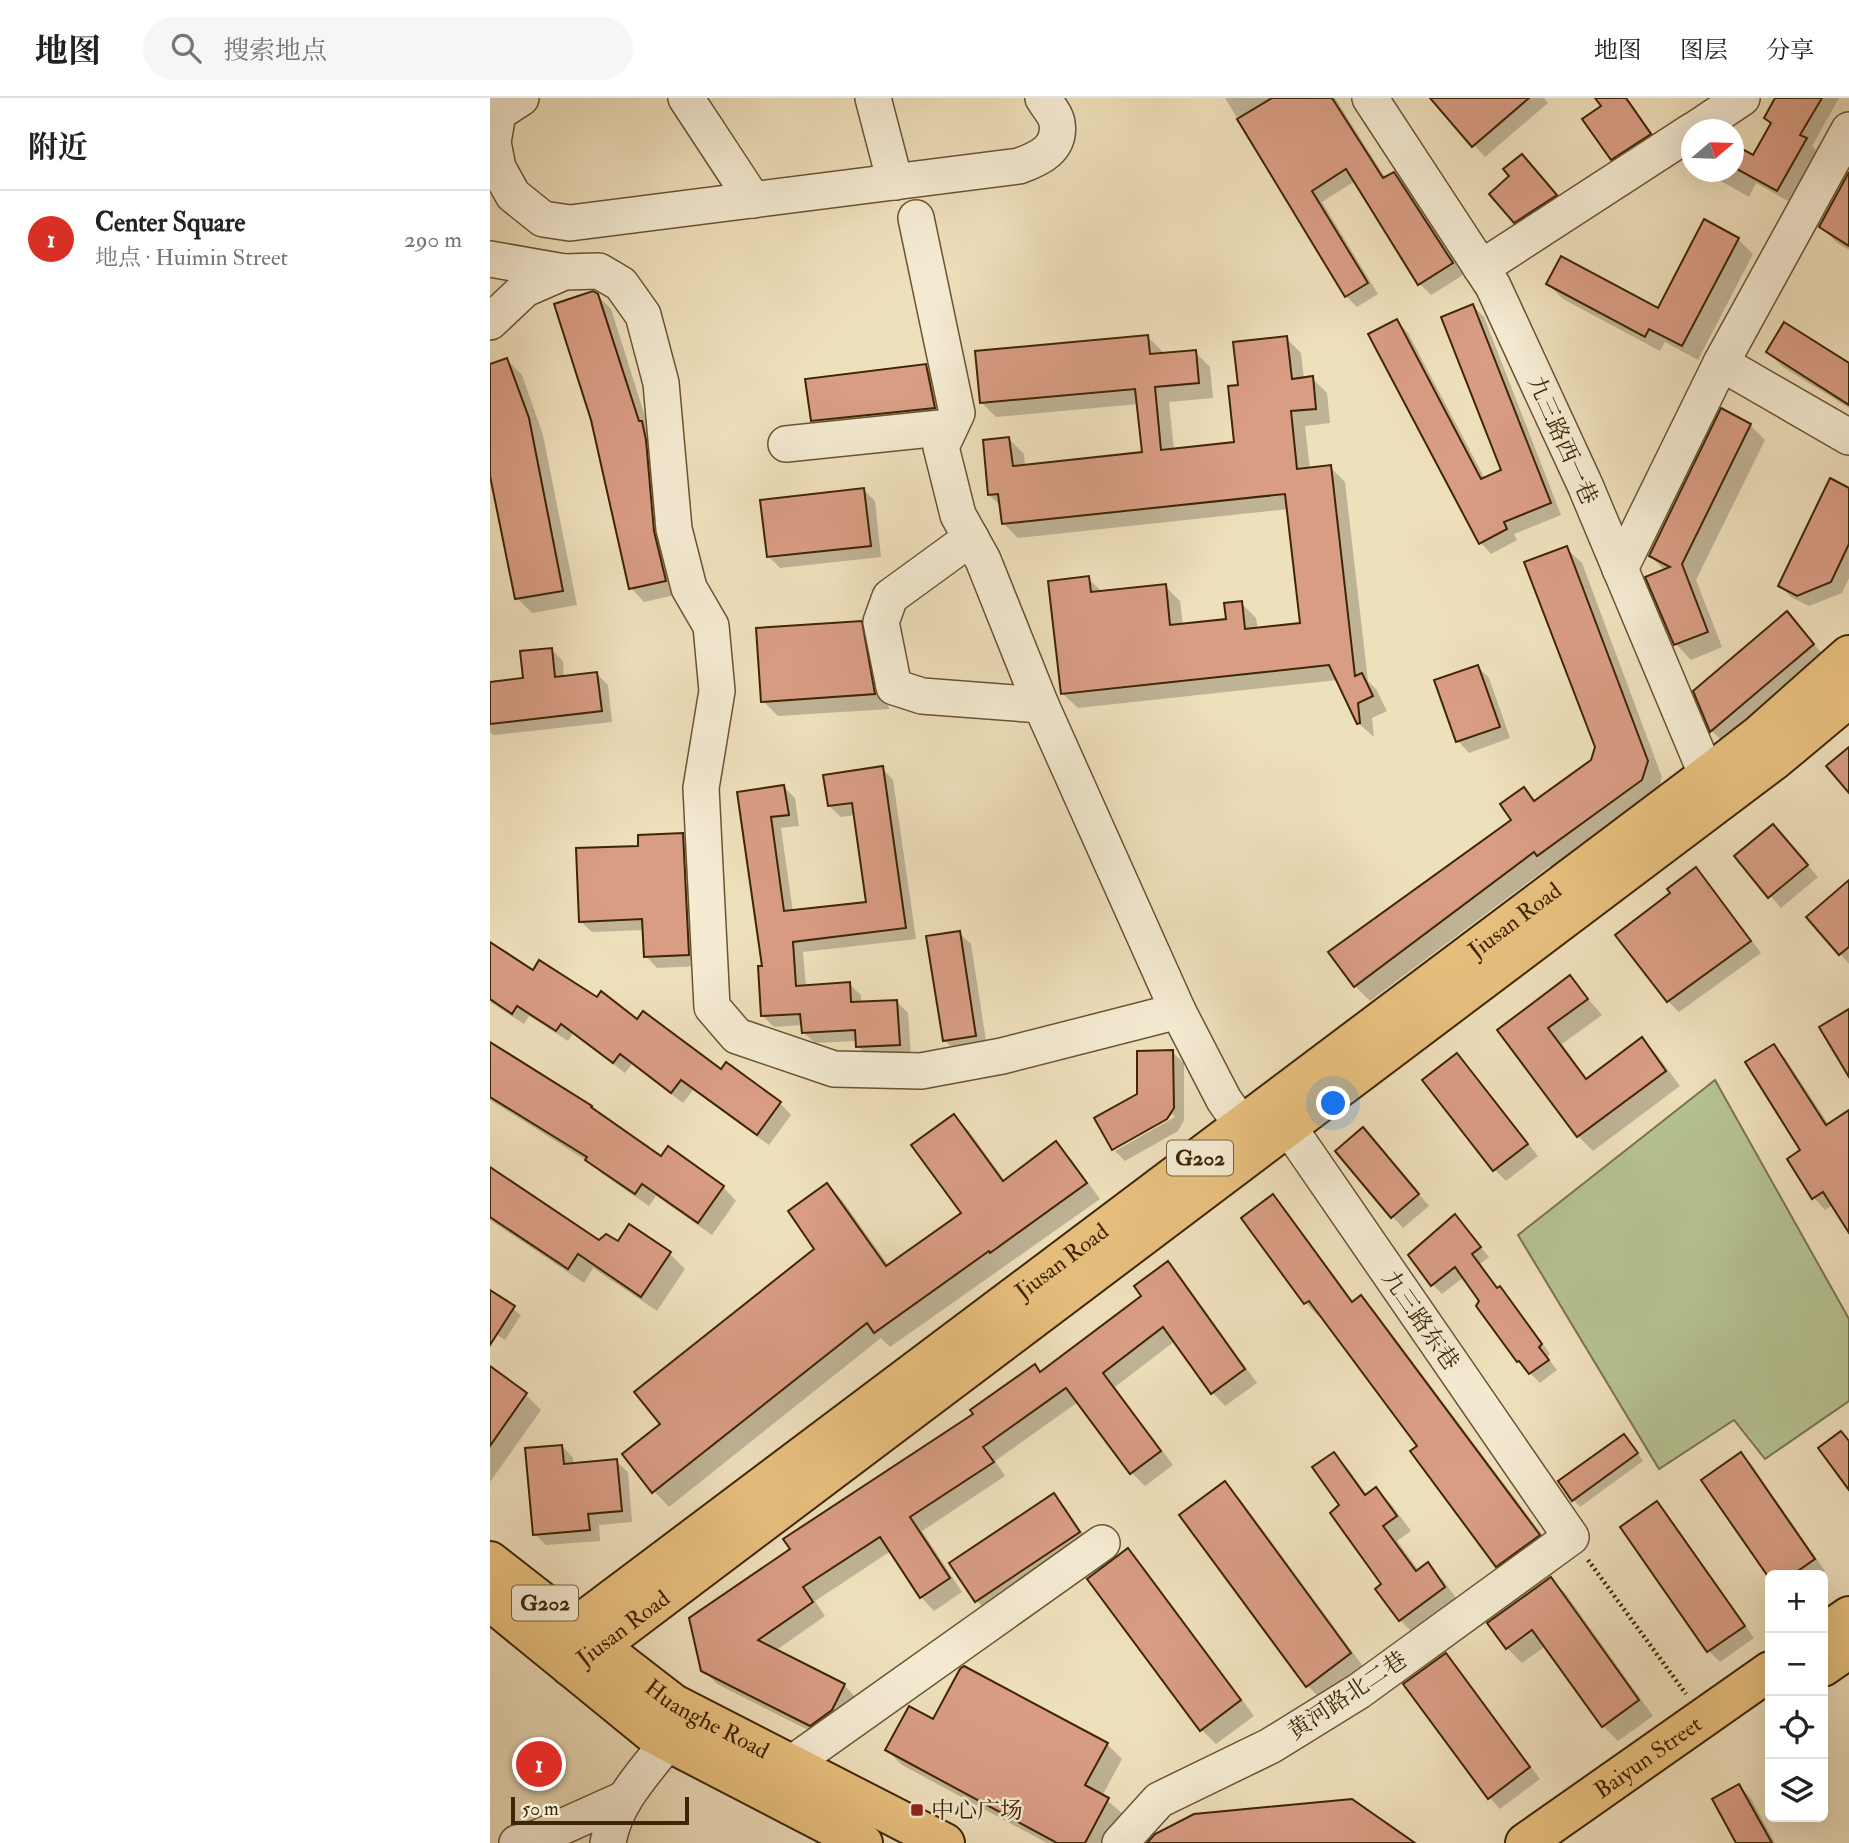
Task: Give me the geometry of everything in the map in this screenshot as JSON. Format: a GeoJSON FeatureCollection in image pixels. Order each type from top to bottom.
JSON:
{"type":"FeatureCollection","features":[{"type":"Feature","properties":{"kind":"main road","name":"Jiusan Road"},"geometry":{"type":"LineString","coordinates":[[1712,789],[1760,734],[1849,655]]}},
{"type":"Feature","properties":{"kind":"main road","name":"Jiusan Road"},"geometry":{"type":"LineString","coordinates":[[582,1647],[1712,789],[1797,742],[1849,698]]}},
{"type":"Feature","properties":{"kind":"main road","name":"Huanghe Road"},"geometry":{"type":"LineString","coordinates":[[490,1561],[582,1647],[653,1734],[855,1841]]}},
{"type":"Feature","properties":{"kind":"main road","name":"Huanghe Road"},"geometry":{"type":"LineString","coordinates":[[490,1601],[582,1647],[674,1704],[945,1843]]}},
{"type":"Feature","properties":{"kind":"main road"},"geometry":{"type":"LineString","coordinates":[[1824,1633],[1849,1616]]}},
{"type":"Feature","properties":{"kind":"main road"},"geometry":{"type":"LineString","coordinates":[[1828,1663],[1849,1648]]}},
{"type":"Feature","properties":{"kind":"main road","name":"Baiyun Street"},"geometry":{"type":"LineString","coordinates":[[1525,1843],[1765,1674]]}},
{"type":"Feature","properties":{"kind":"main road","name":"Baiyun Street"},"geometry":{"type":"LineString","coordinates":[[1571,1843],[1765,1707]]}},
{"type":"Feature","properties":{"kind":"street"},"geometry":{"type":"LineString","coordinates":[[521,98],[498,113],[494,142],[498,168],[513,195],[543,219],[570,223],[1019,166],[1044,156],[1055,141],[1057,122],[1043,98]]}},
{"type":"Feature","properties":{"kind":"street"},"geometry":{"type":"LineString","coordinates":[[686,98],[753,200]]}},
{"type":"Feature","properties":{"kind":"street"},"geometry":{"type":"LineString","coordinates":[[873,98],[895,182]]}},
{"type":"Feature","properties":{"kind":"street","name":"九三路西一巷"},"geometry":{"type":"LineString","coordinates":[[1370,98],[1493,286],[1585,485],[1712,789]]}},
{"type":"Feature","properties":{"kind":"street"},"geometry":{"type":"LineString","coordinates":[[1710,119],[1742,98]]}},
{"type":"Feature","properties":{"kind":"street"},"geometry":{"type":"LineString","coordinates":[[1620,569],[1721,363],[1849,130]]}},
{"type":"Feature","properties":{"kind":"street"},"geometry":{"type":"LineString","coordinates":[[1481,268],[1681,138]]}},
{"type":"Feature","properties":{"kind":"street","name":"九三路东巷"},"geometry":{"type":"LineString","coordinates":[[916,218],[957,413],[941,447],[958,515],[983,559],[1041,705],[1178,1011],[1224,1100],[1265,1126],[1570,1537]]}},
{"type":"Feature","properties":{"kind":"street"},"geometry":{"type":"LineString","coordinates":[[525,265],[543,219]]}},
{"type":"Feature","properties":{"kind":"street"},"geometry":{"type":"LineString","coordinates":[[490,259],[564,272],[598,271],[621,284],[643,315],[662,383],[674,529],[689,588],[711,626],[717,691],[701,788],[712,1007],[737,1036],[834,1069],[921,1071],[1002,1056],[1178,1011]]}},
{"type":"Feature","properties":{"kind":"street"},"geometry":{"type":"LineString","coordinates":[[490,322],[525,289],[564,272]]}},
{"type":"Feature","properties":{"kind":"street"},"geometry":{"type":"LineString","coordinates":[[1721,363],[1849,437]]}},
{"type":"Feature","properties":{"kind":"street"},"geometry":{"type":"LineString","coordinates":[[786,444],[950,427]]}},
{"type":"Feature","properties":{"kind":"street"},"geometry":{"type":"LineString","coordinates":[[971,538],[890,597],[881,622],[894,687],[922,696],[1041,705]]}},
{"type":"Feature","properties":{"kind":"street","name":"黄河路北二巷"},"geometry":{"type":"LineString","coordinates":[[1120,1843],[1159,1800],[1270,1746],[1359,1691],[1570,1537]]}},
{"type":"Feature","properties":{"kind":"street"},"geometry":{"type":"LineString","coordinates":[[791,1764],[1102,1543]]}},
{"type":"Feature","properties":{"kind":"street"},"geometry":{"type":"LineString","coordinates":[[608,1843],[624,1799],[668,1742]]}},
{"type":"Feature","properties":{"kind":"street"},"geometry":{"type":"LineString","coordinates":[[517,1843],[537,1838],[624,1799]]}},
{"type":"Feature","properties":{"kind":"path"},"geometry":{"type":"LineString","coordinates":[[1570,1537],[1704,1717]]}},
{"type":"Feature","properties":{"kind":"green space"},"geometry":{"type":"Polygon","coordinates":[[[1715,1080],[1849,1319],[1849,1401],[1765,1459],[1734,1420],[1659,1469],[1518,1235],[1715,1080]]]}},
{"type":"Feature","properties":{"kind":"building"},"geometry":{"type":"Polygon","coordinates":[[[1272,98],[1332,98],[1383,178],[1394,172],[1453,263],[1418,285],[1346,169],[1312,191],[1368,283],[1345,297],[1237,119],[1272,98]]]}},
{"type":"Feature","properties":{"kind":"building"},"geometry":{"type":"Polygon","coordinates":[[[1430,98],[1529,98],[1472,147],[1430,98]]]}},
{"type":"Feature","properties":{"kind":"building"},"geometry":{"type":"Polygon","coordinates":[[[1595,98],[1626,98],[1651,134],[1611,160],[1582,119],[1601,106],[1595,98]]]}},
{"type":"Feature","properties":{"kind":"building"},"geometry":{"type":"Polygon","coordinates":[[[1775,98],[1822,98],[1800,135],[1807,138],[1777,191],[1744,173],[1744,150],[1753,155],[1771,123],[1764,118],[1775,98]]]}},
{"type":"Feature","properties":{"kind":"building"},"geometry":{"type":"Polygon","coordinates":[[[1522,154],[1557,195],[1514,223],[1489,194],[1509,176],[1503,169],[1522,154]]]}},
{"type":"Feature","properties":{"kind":"building"},"geometry":{"type":"Polygon","coordinates":[[[1849,172],[1849,246],[1819,227],[1849,172]]]}},
{"type":"Feature","properties":{"kind":"building"},"geometry":{"type":"Polygon","coordinates":[[[1704,219],[1739,238],[1682,346],[1649,329],[1645,337],[1546,284],[1561,256],[1658,308],[1704,219]]]}},
{"type":"Feature","properties":{"kind":"building"},"geometry":{"type":"Polygon","coordinates":[[[593,291],[598,294],[639,421],[642,421],[654,531],[666,581],[629,589],[591,420],[554,304],[593,291]]]}},
{"type":"Feature","properties":{"kind":"building"},"geometry":{"type":"Polygon","coordinates":[[[1473,304],[1551,503],[1504,522],[1507,529],[1479,544],[1368,334],[1397,319],[1481,479],[1501,470],[1441,317],[1473,304]]]}},
{"type":"Feature","properties":{"kind":"building"},"geometry":{"type":"Polygon","coordinates":[[[1784,322],[1849,363],[1849,405],[1766,352],[1784,322]]]}},
{"type":"Feature","properties":{"kind":"building"},"geometry":{"type":"Polygon","coordinates":[[[1148,335],[1150,354],[1196,350],[1199,383],[1155,387],[1161,450],[1234,442],[1228,386],[1238,385],[1233,342],[1287,336],[1292,379],[1313,376],[1316,409],[1291,411],[1297,469],[1331,465],[1355,676],[1362,673],[1373,696],[1358,703],[1360,723],[1357,724],[1329,665],[1061,694],[1048,581],[1089,576],[1091,592],[1166,584],[1170,625],[1226,619],[1224,603],[1242,601],[1245,629],[1300,623],[1285,494],[1002,524],[998,494],[988,495],[983,440],[1009,437],[1013,466],[1142,452],[1135,389],[980,403],[975,351],[1148,335]]]}},
{"type":"Feature","properties":{"kind":"building"},"geometry":{"type":"Polygon","coordinates":[[[507,358],[529,418],[563,591],[515,599],[490,476],[490,364],[507,358]]]}},
{"type":"Feature","properties":{"kind":"building"},"geometry":{"type":"Polygon","coordinates":[[[926,364],[935,408],[811,421],[805,379],[926,364]]]}},
{"type":"Feature","properties":{"kind":"building"},"geometry":{"type":"Polygon","coordinates":[[[1721,408],[1751,424],[1682,564],[1708,632],[1674,645],[1645,577],[1670,567],[1649,556],[1721,408]]]}},
{"type":"Feature","properties":{"kind":"building"},"geometry":{"type":"Polygon","coordinates":[[[1830,478],[1849,488],[1849,544],[1831,582],[1797,596],[1778,586],[1830,478]]]}},
{"type":"Feature","properties":{"kind":"building"},"geometry":{"type":"Polygon","coordinates":[[[864,488],[871,546],[767,557],[760,500],[864,488]]]}},
{"type":"Feature","properties":{"kind":"building"},"geometry":{"type":"Polygon","coordinates":[[[1567,546],[1648,761],[1642,780],[1537,856],[1534,852],[1354,987],[1328,952],[1511,820],[1500,804],[1524,787],[1534,801],[1591,760],[1595,747],[1524,562],[1567,546]]]}},
{"type":"Feature","properties":{"kind":"building"},"geometry":{"type":"Polygon","coordinates":[[[1787,611],[1814,644],[1710,732],[1693,691],[1787,611]]]}},
{"type":"Feature","properties":{"kind":"building"},"geometry":{"type":"Polygon","coordinates":[[[862,621],[875,694],[761,702],[756,628],[862,621]]]}},
{"type":"Feature","properties":{"kind":"building"},"geometry":{"type":"Polygon","coordinates":[[[552,648],[555,677],[597,672],[602,711],[490,724],[490,682],[523,678],[520,651],[552,648]]]}},
{"type":"Feature","properties":{"kind":"building"},"geometry":{"type":"Polygon","coordinates":[[[1478,665],[1500,727],[1456,742],[1434,680],[1478,665]]]}},
{"type":"Feature","properties":{"kind":"building"},"geometry":{"type":"Polygon","coordinates":[[[1849,747],[1849,793],[1826,766],[1849,747]]]}},
{"type":"Feature","properties":{"kind":"building"},"geometry":{"type":"Polygon","coordinates":[[[883,766],[906,928],[793,942],[796,986],[850,982],[851,1002],[897,1000],[900,1045],[856,1047],[855,1030],[802,1033],[800,1014],[761,1016],[758,966],[762,966],[737,792],[784,785],[789,815],[771,817],[784,911],[866,902],[852,803],[828,806],[823,775],[883,766]]]}},
{"type":"Feature","properties":{"kind":"building"},"geometry":{"type":"Polygon","coordinates":[[[1773,824],[1808,865],[1768,898],[1734,856],[1773,824]]]}},
{"type":"Feature","properties":{"kind":"building"},"geometry":{"type":"Polygon","coordinates":[[[683,833],[689,955],[644,957],[642,919],[579,922],[576,848],[638,846],[638,835],[683,833]]]}},
{"type":"Feature","properties":{"kind":"building"},"geometry":{"type":"Polygon","coordinates":[[[1696,867],[1751,941],[1667,1002],[1615,935],[1670,893],[1667,889],[1696,867]]]}},
{"type":"Feature","properties":{"kind":"building"},"geometry":{"type":"Polygon","coordinates":[[[1849,880],[1849,947],[1839,955],[1806,917],[1849,880]]]}},
{"type":"Feature","properties":{"kind":"building"},"geometry":{"type":"Polygon","coordinates":[[[960,931],[976,1036],[943,1041],[926,936],[960,931]]]}},
{"type":"Feature","properties":{"kind":"building"},"geometry":{"type":"Polygon","coordinates":[[[490,942],[533,970],[539,960],[597,997],[601,991],[637,1019],[643,1011],[721,1069],[726,1062],[781,1102],[757,1135],[681,1080],[671,1093],[620,1054],[613,1063],[561,1024],[556,1031],[517,1006],[512,1014],[490,999],[490,942]]]}},
{"type":"Feature","properties":{"kind":"building"},"geometry":{"type":"Polygon","coordinates":[[[1570,975],[1588,999],[1548,1028],[1586,1079],[1642,1037],[1666,1071],[1577,1137],[1497,1030],[1570,975]]]}},
{"type":"Feature","properties":{"kind":"building"},"geometry":{"type":"Polygon","coordinates":[[[1849,1009],[1849,1077],[1819,1027],[1849,1009]]]}},
{"type":"Feature","properties":{"kind":"building"},"geometry":{"type":"Polygon","coordinates":[[[490,1042],[592,1106],[661,1156],[668,1146],[724,1186],[698,1223],[642,1184],[635,1194],[585,1160],[587,1157],[490,1097],[490,1042]]]}},
{"type":"Feature","properties":{"kind":"building"},"geometry":{"type":"Polygon","coordinates":[[[1774,1044],[1826,1125],[1849,1110],[1849,1233],[1823,1192],[1812,1199],[1787,1159],[1800,1150],[1745,1062],[1774,1044]]]}},
{"type":"Feature","properties":{"kind":"building"},"geometry":{"type":"Polygon","coordinates":[[[1173,1050],[1174,1108],[1167,1119],[1112,1150],[1094,1118],[1137,1094],[1137,1051],[1173,1050]]]}},
{"type":"Feature","properties":{"kind":"building"},"geometry":{"type":"Polygon","coordinates":[[[1457,1053],[1528,1144],[1493,1171],[1422,1080],[1457,1053]]]}},
{"type":"Feature","properties":{"kind":"building"},"geometry":{"type":"Polygon","coordinates":[[[954,1114],[1003,1181],[1056,1141],[1087,1183],[874,1333],[867,1323],[652,1493],[622,1454],[660,1424],[634,1392],[814,1249],[788,1211],[827,1183],[886,1266],[961,1213],[911,1145],[954,1114]]]}},
{"type":"Feature","properties":{"kind":"building"},"geometry":{"type":"Polygon","coordinates":[[[1363,1127],[1419,1194],[1391,1218],[1335,1151],[1363,1127]]]}},
{"type":"Feature","properties":{"kind":"building"},"geometry":{"type":"Polygon","coordinates":[[[490,1167],[599,1240],[606,1234],[618,1241],[629,1224],[671,1252],[641,1297],[578,1254],[568,1269],[490,1217],[490,1167]]]}},
{"type":"Feature","properties":{"kind":"building"},"geometry":{"type":"Polygon","coordinates":[[[1273,1194],[1352,1302],[1361,1295],[1540,1535],[1496,1567],[1410,1451],[1417,1446],[1309,1301],[1304,1304],[1241,1218],[1273,1194]]]}},
{"type":"Feature","properties":{"kind":"building"},"geometry":{"type":"Polygon","coordinates":[[[1455,1214],[1481,1247],[1472,1254],[1497,1288],[1500,1286],[1542,1344],[1539,1347],[1549,1360],[1529,1374],[1476,1306],[1479,1301],[1455,1267],[1431,1286],[1408,1255],[1455,1214]]]}},
{"type":"Feature","properties":{"kind":"building"},"geometry":{"type":"Polygon","coordinates":[[[1168,1261],[1245,1369],[1211,1394],[1163,1327],[1103,1373],[1161,1451],[1130,1474],[1066,1388],[983,1447],[994,1462],[910,1517],[950,1578],[920,1598],[880,1537],[803,1587],[813,1602],[758,1640],[845,1684],[832,1710],[810,1726],[701,1671],[689,1618],[790,1549],[783,1539],[973,1414],[970,1410],[1035,1364],[1040,1372],[1141,1296],[1134,1286],[1168,1261]]]}},
{"type":"Feature","properties":{"kind":"building"},"geometry":{"type":"Polygon","coordinates":[[[490,1290],[515,1306],[490,1345],[490,1290]]]}},
{"type":"Feature","properties":{"kind":"building"},"geometry":{"type":"Polygon","coordinates":[[[490,1366],[527,1393],[490,1446],[490,1366]]]}},
{"type":"Feature","properties":{"kind":"building"},"geometry":{"type":"Polygon","coordinates":[[[1841,1431],[1849,1441],[1849,1490],[1818,1448],[1841,1431]]]}},
{"type":"Feature","properties":{"kind":"building"},"geometry":{"type":"Polygon","coordinates":[[[1624,1434],[1638,1453],[1572,1501],[1558,1481],[1624,1434]]]}},
{"type":"Feature","properties":{"kind":"building"},"geometry":{"type":"Polygon","coordinates":[[[562,1445],[564,1464],[617,1459],[622,1511],[588,1514],[590,1530],[533,1535],[525,1448],[562,1445]]]}},
{"type":"Feature","properties":{"kind":"building"},"geometry":{"type":"Polygon","coordinates":[[[1334,1452],[1365,1495],[1376,1487],[1397,1516],[1383,1526],[1416,1571],[1428,1562],[1445,1587],[1399,1621],[1375,1589],[1381,1584],[1330,1513],[1339,1505],[1312,1467],[1334,1452]]]}},
{"type":"Feature","properties":{"kind":"building"},"geometry":{"type":"Polygon","coordinates":[[[1741,1452],[1815,1559],[1799,1570],[1765,1570],[1765,1572],[1701,1480],[1741,1452]]]}},
{"type":"Feature","properties":{"kind":"building"},"geometry":{"type":"Polygon","coordinates":[[[1225,1481],[1351,1653],[1306,1687],[1179,1515],[1225,1481]]]}},
{"type":"Feature","properties":{"kind":"building"},"geometry":{"type":"Polygon","coordinates":[[[1054,1493],[1080,1532],[975,1602],[949,1563],[1054,1493]]]}},
{"type":"Feature","properties":{"kind":"building"},"geometry":{"type":"Polygon","coordinates":[[[1657,1501],[1745,1626],[1707,1652],[1620,1527],[1657,1501]]]}},
{"type":"Feature","properties":{"kind":"building"},"geometry":{"type":"Polygon","coordinates":[[[1128,1548],[1241,1700],[1200,1731],[1087,1579],[1128,1548]]]}},
{"type":"Feature","properties":{"kind":"building"},"geometry":{"type":"Polygon","coordinates":[[[1551,1577],[1639,1700],[1602,1727],[1532,1630],[1506,1649],[1487,1623],[1551,1577]]]}},
{"type":"Feature","properties":{"kind":"building"},"geometry":{"type":"Polygon","coordinates":[[[1446,1653],[1530,1767],[1488,1799],[1403,1684],[1446,1653]]]}},
{"type":"Feature","properties":{"kind":"building"},"geometry":{"type":"Polygon","coordinates":[[[964,1666],[1108,1743],[1085,1785],[1109,1798],[1085,1843],[1057,1843],[885,1750],[909,1706],[933,1719],[964,1666]]]}},
{"type":"Feature","properties":{"kind":"building"},"geometry":{"type":"Polygon","coordinates":[[[1739,1784],[1772,1843],[1736,1843],[1712,1799],[1739,1784]]]}},
{"type":"Feature","properties":{"kind":"building"},"geometry":{"type":"Polygon","coordinates":[[[1352,1799],[1415,1843],[1147,1843],[1155,1834],[1194,1814],[1352,1799]]]}},
{"type":"Feature","properties":{"kind":"place","name":"Center Square"},"geometry":{"type":"Point","coordinates":[539,1764]}},
{"type":"Feature","properties":{"kind":"place","name":"中心广场"},"geometry":{"type":"Point","coordinates":[917,1810]}}]}
